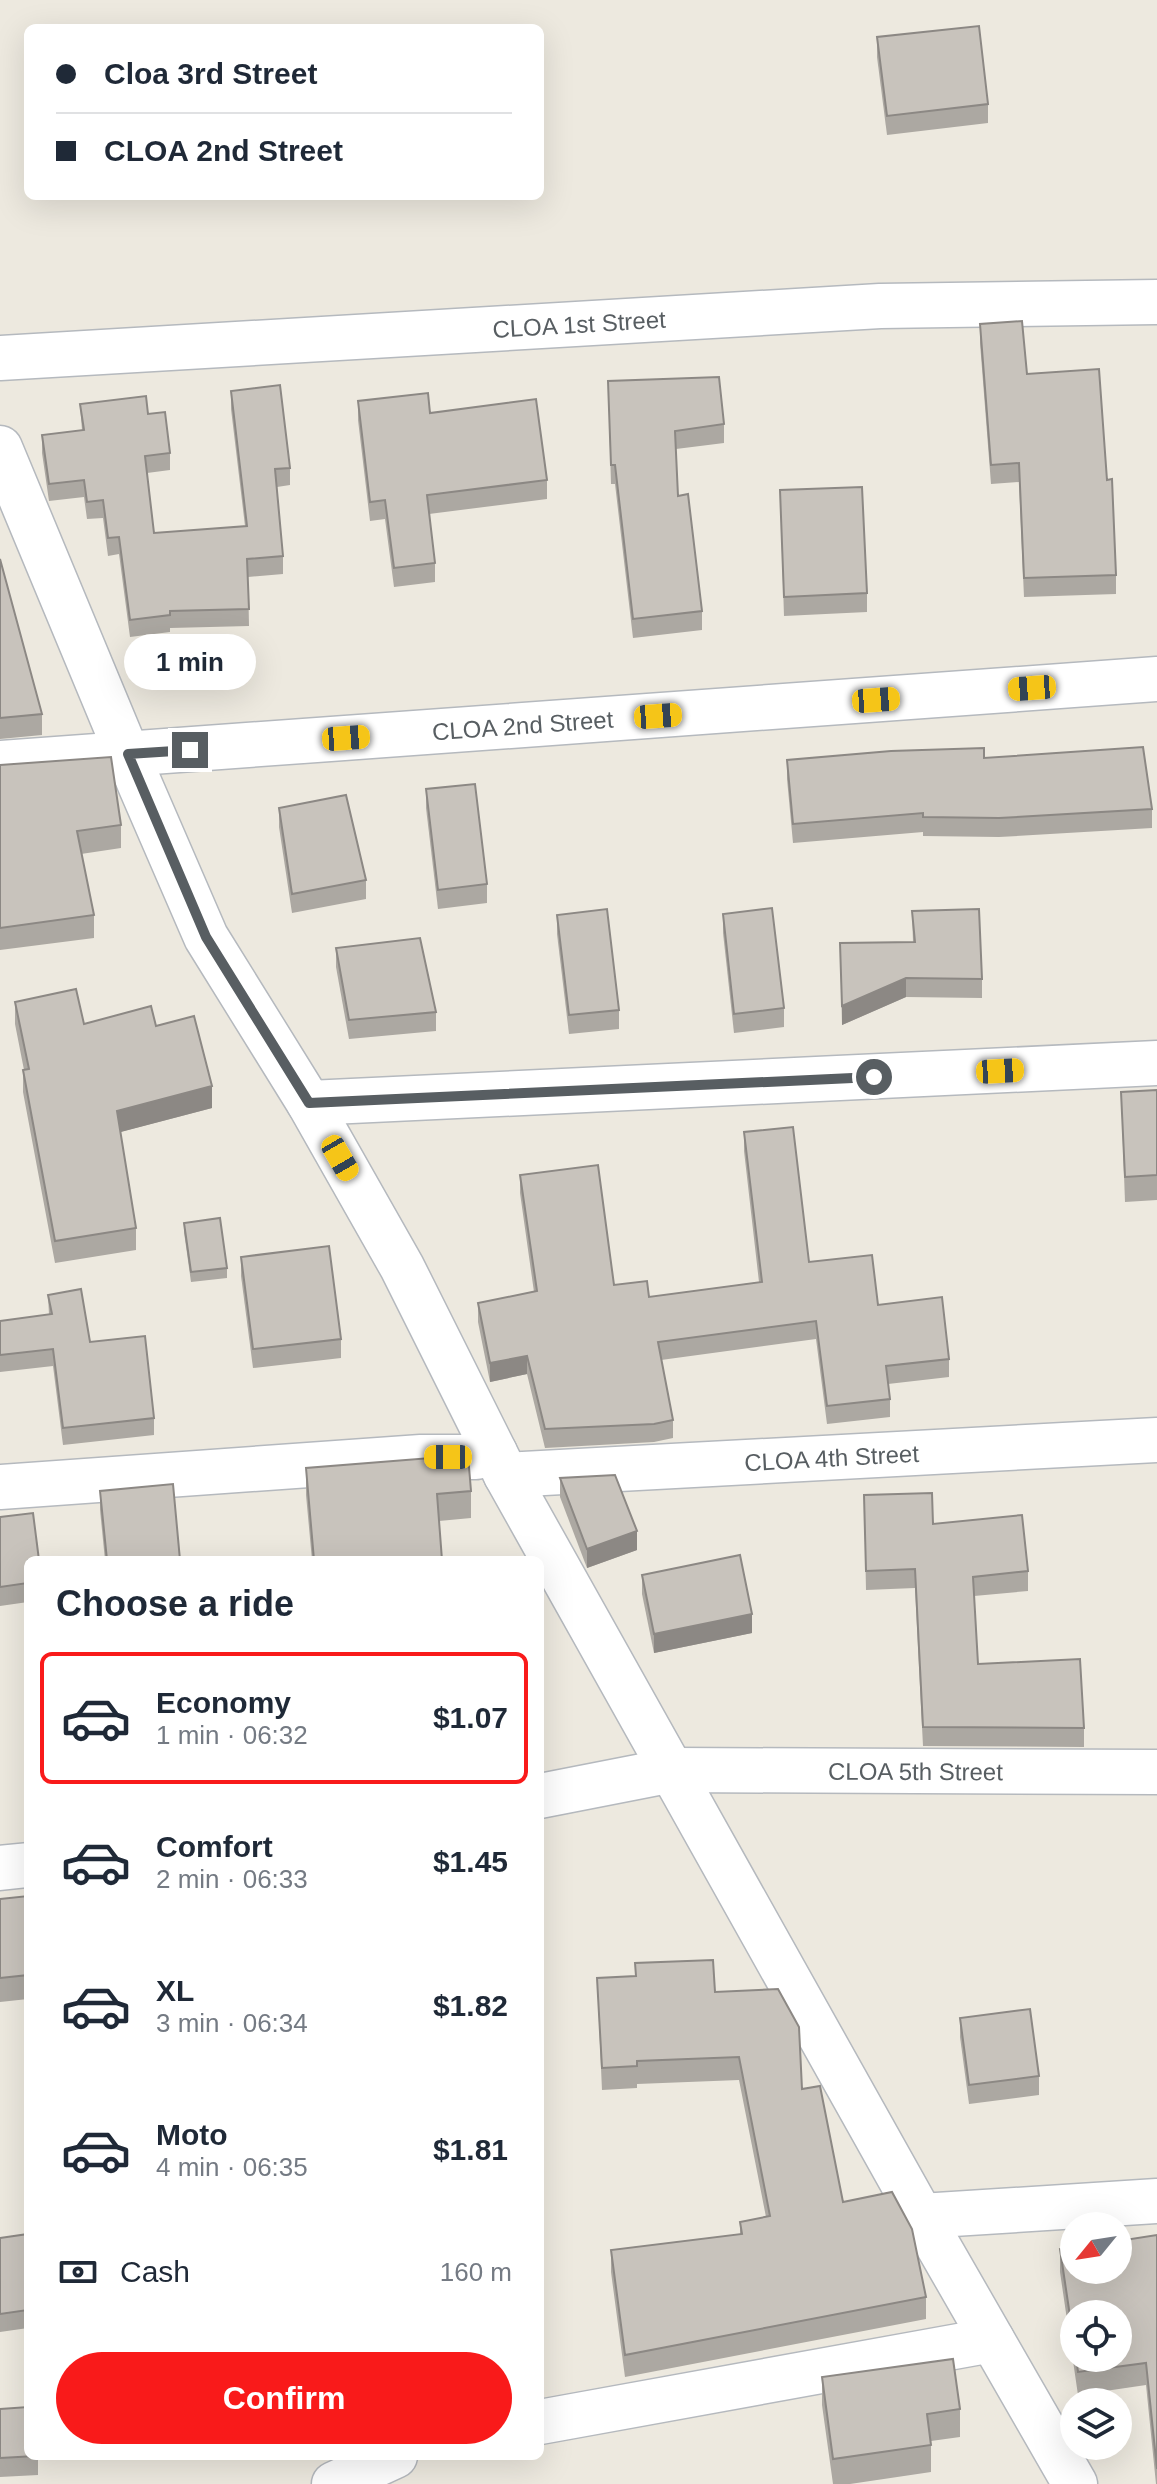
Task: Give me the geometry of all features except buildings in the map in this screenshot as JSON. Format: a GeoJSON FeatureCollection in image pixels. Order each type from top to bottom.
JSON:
{"type":"FeatureCollection","features":[{"type":"Feature","properties":{"kind":"street","name":"CLOA 1st Street"},"geometry":{"type":"LineString","coordinates":[[0,358],[880,306],[1157,302]]}},
{"type":"Feature","properties":{"kind":"street"},"geometry":{"type":"LineString","coordinates":[[0,448],[206,937],[309,1103],[402,1267],[500,1464],[921,2216],[1075,2484]]}},
{"type":"Feature","properties":{"kind":"street","name":"CLOA 2nd Street"},"geometry":{"type":"LineString","coordinates":[[0,763],[1157,679]]}},
{"type":"Feature","properties":{"kind":"street"},"geometry":{"type":"LineString","coordinates":[[309,1103],[1157,1063]]}},
{"type":"Feature","properties":{"kind":"street","name":"CLOA 4th Street"},"geometry":{"type":"LineString","coordinates":[[0,1487],[421,1457],[476,1457],[500,1464],[1157,1440]]}},
{"type":"Feature","properties":{"kind":"street","name":"CLOA 5th Street"},"geometry":{"type":"LineString","coordinates":[[544,1795],[673,1770],[1157,1772]]}},
{"type":"Feature","properties":{"kind":"street"},"geometry":{"type":"LineString","coordinates":[[0,1868],[24,1865]]}},
{"type":"Feature","properties":{"kind":"street"},"geometry":{"type":"LineString","coordinates":[[921,2216],[1157,2201]]}},
{"type":"Feature","properties":{"kind":"street"},"geometry":{"type":"LineString","coordinates":[[544,2421],[992,2340]]}},
{"type":"Feature","properties":{"kind":"street"},"geometry":{"type":"LineString","coordinates":[[334,2484],[386,2460]]}},
{"type":"Feature","properties":{"kind":"route"},"geometry":{"type":"LineString","coordinates":[[190,750],[128,754],[206,937],[309,1103],[874,1077]]}}]}
